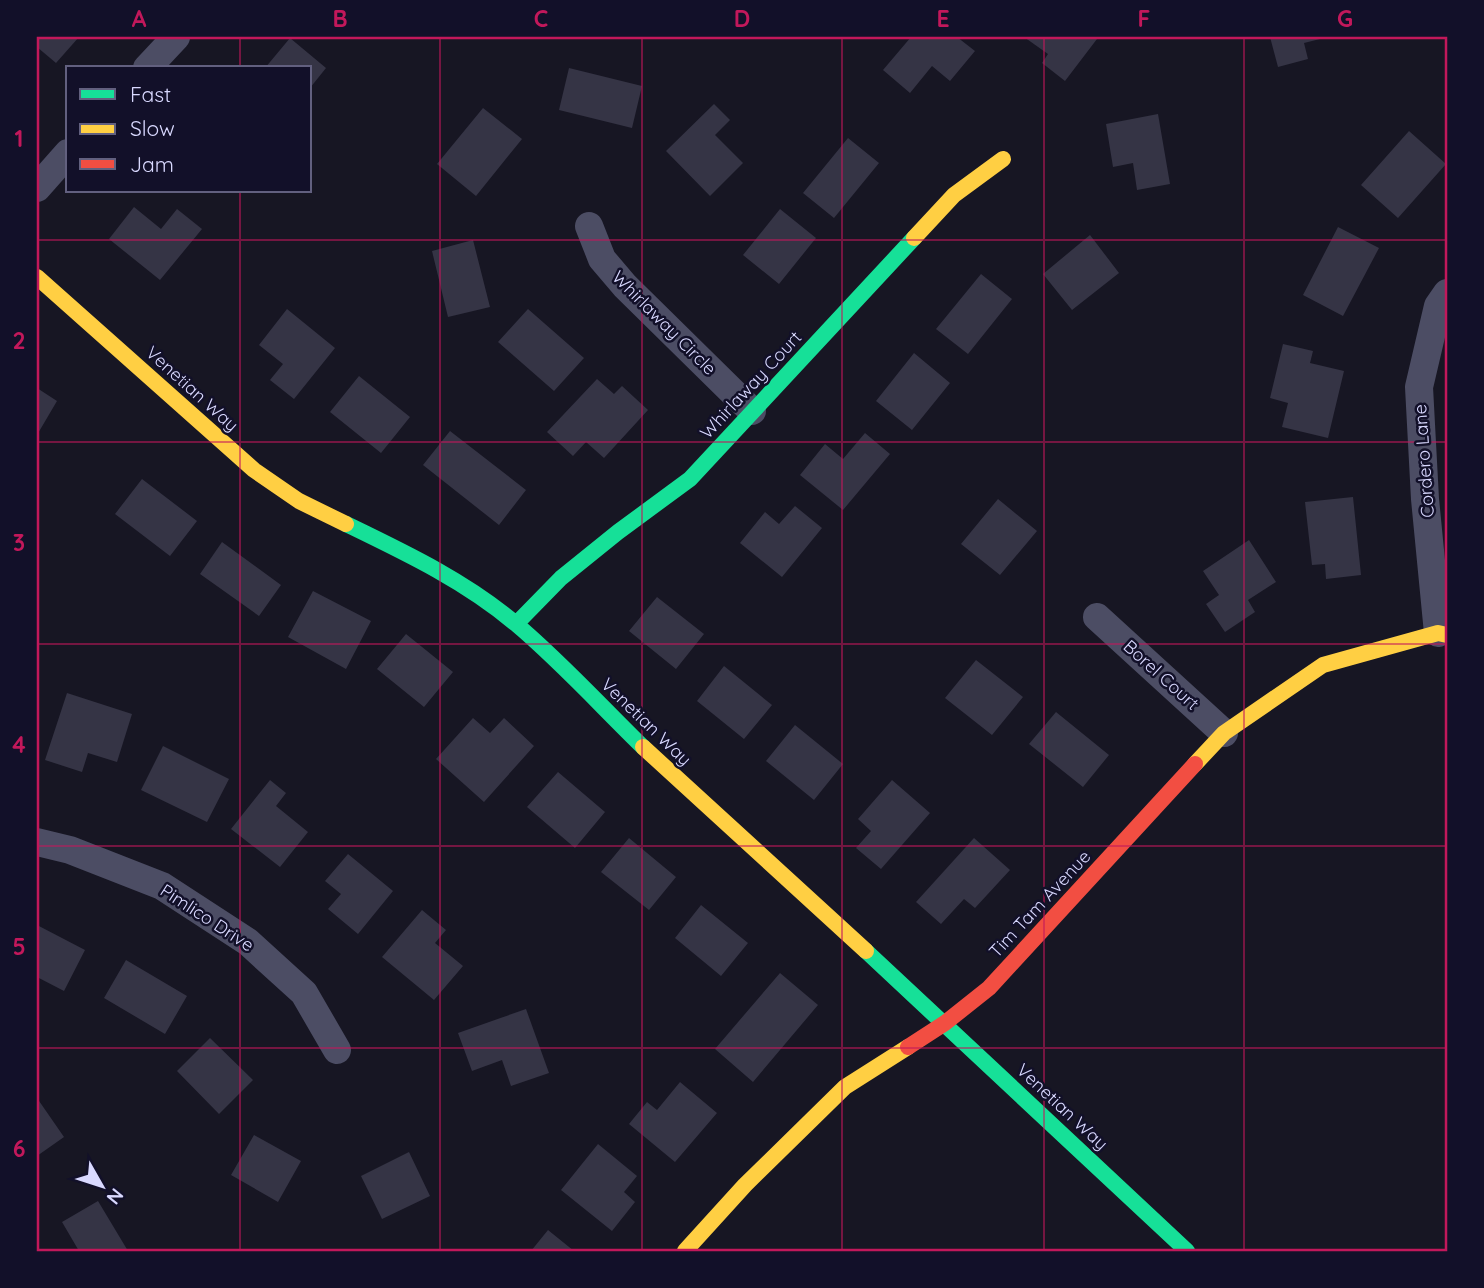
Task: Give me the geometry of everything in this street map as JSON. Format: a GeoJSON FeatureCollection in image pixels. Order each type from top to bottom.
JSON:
{"type":"FeatureCollection","features":[{"type":"Feature","properties":{"kind":"street"},"geometry":{"type":"LineString","coordinates":[[149,66],[176,37]]}},
{"type":"Feature","properties":{"kind":"street"},"geometry":{"type":"LineString","coordinates":[[37,188],[66,155]]}},
{"type":"Feature","properties":{"kind":"street","name":"Whirlaway Court"},"geometry":{"type":"LineString","coordinates":[[516,624],[561,578],[690,479],[954,195],[1003,159]]}},
{"type":"Feature","properties":{"kind":"street","name":"Whirlaway Circle"},"geometry":{"type":"LineString","coordinates":[[589,226],[602,259],[625,286],[752,411]]}},
{"type":"Feature","properties":{"kind":"street","name":"Venetian Way"},"geometry":{"type":"LineString","coordinates":[[37,277],[254,470],[299,501],[424,561],[516,624],[663,766],[945,1023],[1187,1251]]}},
{"type":"Feature","properties":{"kind":"street","name":"Cordero Lane"},"geometry":{"type":"LineString","coordinates":[[1443,634],[1426,499],[1419,387],[1438,306],[1447,293]]}},
{"type":"Feature","properties":{"kind":"street","name":"Borel Court"},"geometry":{"type":"LineString","coordinates":[[1097,617],[1224,733]]}},
{"type":"Feature","properties":{"kind":"street","name":"Tim Tam Avenue"},"geometry":{"type":"LineString","coordinates":[[685,1251],[745,1185],[845,1087],[945,1023],[989,988],[1224,733],[1323,665],[1443,634]]}},
{"type":"Feature","properties":{"kind":"street","name":"Pimlico Drive"},"geometry":{"type":"LineString","coordinates":[[37,842],[69,850],[162,886],[248,942],[304,993],[337,1050]]}},
{"type":"Feature","properties":{"kind":"building"},"geometry":{"type":"Polygon","coordinates":[[[37,37],[79,37],[56,63],[37,47],[37,37]]]}},
{"type":"Feature","properties":{"kind":"building"},"geometry":{"type":"Polygon","coordinates":[[[911,37],[957,37],[975,51],[950,81],[932,66],[910,93],[883,70],[911,37]]]}},
{"type":"Feature","properties":{"kind":"building"},"geometry":{"type":"Polygon","coordinates":[[[1024,37],[1097,39],[1065,81],[1042,63],[1048,54],[1024,37]]]}},
{"type":"Feature","properties":{"kind":"building"},"geometry":{"type":"Polygon","coordinates":[[[1270,37],[1324,38],[1304,43],[1308,59],[1278,67],[1270,37]]]}},
{"type":"Feature","properties":{"kind":"building"},"geometry":{"type":"Polygon","coordinates":[[[290,38],[326,68],[312,86],[312,66],[267,66],[290,38]]]}},
{"type":"Feature","properties":{"kind":"building"},"geometry":{"type":"Polygon","coordinates":[[[569,68],[642,86],[632,128],[559,110],[569,68]]]}},
{"type":"Feature","properties":{"kind":"building"},"geometry":{"type":"Polygon","coordinates":[[[714,104],[730,120],[715,135],[743,163],[710,196],[666,151],[714,104]]]}},
{"type":"Feature","properties":{"kind":"building"},"geometry":{"type":"Polygon","coordinates":[[[483,108],[522,139],[476,196],[437,164],[483,108]]]}},
{"type":"Feature","properties":{"kind":"building"},"geometry":{"type":"Polygon","coordinates":[[[1158,114],[1170,184],[1137,190],[1133,163],[1113,167],[1106,124],[1158,114]]]}},
{"type":"Feature","properties":{"kind":"building"},"geometry":{"type":"Polygon","coordinates":[[[1409,131],[1446,164],[1398,218],[1361,185],[1409,131]]]}},
{"type":"Feature","properties":{"kind":"building"},"geometry":{"type":"Polygon","coordinates":[[[848,138],[879,163],[834,218],[803,193],[848,138]]]}},
{"type":"Feature","properties":{"kind":"building"},"geometry":{"type":"Polygon","coordinates":[[[134,207],[161,229],[177,209],[202,229],[160,280],[109,239],[134,207]]]}},
{"type":"Feature","properties":{"kind":"building"},"geometry":{"type":"Polygon","coordinates":[[[780,209],[816,238],[779,284],[743,255],[780,209]]]}},
{"type":"Feature","properties":{"kind":"building"},"geometry":{"type":"Polygon","coordinates":[[[1338,227],[1379,248],[1343,316],[1303,295],[1338,227]]]}},
{"type":"Feature","properties":{"kind":"building"},"geometry":{"type":"Polygon","coordinates":[[[1090,235],[1119,273],[1072,310],[1043,274],[1090,235]]]}},
{"type":"Feature","properties":{"kind":"building"},"geometry":{"type":"Polygon","coordinates":[[[473,240],[490,307],[448,317],[432,251],[473,240]]]}},
{"type":"Feature","properties":{"kind":"building"},"geometry":{"type":"Polygon","coordinates":[[[981,274],[1012,299],[968,354],[936,329],[981,274]]]}},
{"type":"Feature","properties":{"kind":"building"},"geometry":{"type":"Polygon","coordinates":[[[287,309],[335,348],[294,399],[270,380],[283,364],[259,345],[287,309]]]}},
{"type":"Feature","properties":{"kind":"building"},"geometry":{"type":"Polygon","coordinates":[[[528,309],[584,358],[554,391],[498,342],[528,309]]]}},
{"type":"Feature","properties":{"kind":"building"},"geometry":{"type":"Polygon","coordinates":[[[1283,344],[1313,351],[1310,363],[1344,371],[1328,438],[1282,427],[1288,403],[1270,398],[1283,344]]]}},
{"type":"Feature","properties":{"kind":"building"},"geometry":{"type":"Polygon","coordinates":[[[914,353],[950,383],[912,430],[876,401],[914,353]]]}},
{"type":"Feature","properties":{"kind":"building"},"geometry":{"type":"Polygon","coordinates":[[[359,376],[410,417],[381,453],[330,412],[359,376]]]}},
{"type":"Feature","properties":{"kind":"building"},"geometry":{"type":"Polygon","coordinates":[[[597,379],[614,394],[622,386],[648,410],[604,458],[586,442],[573,456],[547,432],[597,379]]]}},
{"type":"Feature","properties":{"kind":"building"},"geometry":{"type":"Polygon","coordinates":[[[37,388],[57,401],[37,435],[37,388]]]}},
{"type":"Feature","properties":{"kind":"building"},"geometry":{"type":"Polygon","coordinates":[[[450,431],[526,490],[499,525],[423,465],[450,431]]]}},
{"type":"Feature","properties":{"kind":"building"},"geometry":{"type":"Polygon","coordinates":[[[865,433],[890,454],[843,510],[800,475],[825,444],[843,459],[865,433]]]}},
{"type":"Feature","properties":{"kind":"building"},"geometry":{"type":"Polygon","coordinates":[[[142,479],[197,521],[170,556],[115,514],[142,479]]]}},
{"type":"Feature","properties":{"kind":"building"},"geometry":{"type":"Polygon","coordinates":[[[1353,497],[1361,575],[1326,579],[1325,564],[1312,565],[1305,502],[1353,497]]]}},
{"type":"Feature","properties":{"kind":"building"},"geometry":{"type":"Polygon","coordinates":[[[998,499],[1037,531],[1000,575],[961,544],[998,499]]]}},
{"type":"Feature","properties":{"kind":"building"},"geometry":{"type":"Polygon","coordinates":[[[795,506],[822,528],[782,577],[740,543],[765,512],[779,524],[795,506]]]}},
{"type":"Feature","properties":{"kind":"building"},"geometry":{"type":"Polygon","coordinates":[[[1249,540],[1276,582],[1248,600],[1255,612],[1225,632],[1206,604],[1219,595],[1203,571],[1249,540]]]}},
{"type":"Feature","properties":{"kind":"building"},"geometry":{"type":"Polygon","coordinates":[[[222,542],[281,585],[259,616],[200,574],[222,542]]]}},
{"type":"Feature","properties":{"kind":"building"},"geometry":{"type":"Polygon","coordinates":[[[313,591],[371,621],[346,669],[288,637],[313,591]]]}},
{"type":"Feature","properties":{"kind":"building"},"geometry":{"type":"Polygon","coordinates":[[[657,597],[704,634],[676,669],[629,631],[657,597]]]}},
{"type":"Feature","properties":{"kind":"building"},"geometry":{"type":"Polygon","coordinates":[[[406,634],[453,672],[424,707],[377,669],[406,634]]]}},
{"type":"Feature","properties":{"kind":"building"},"geometry":{"type":"Polygon","coordinates":[[[976,660],[1023,697],[992,735],[945,698],[976,660]]]}},
{"type":"Feature","properties":{"kind":"building"},"geometry":{"type":"Polygon","coordinates":[[[724,666],[772,705],[744,739],[697,701],[724,666]]]}},
{"type":"Feature","properties":{"kind":"building"},"geometry":{"type":"Polygon","coordinates":[[[67,693],[132,714],[117,762],[88,753],[82,772],[45,760],[67,693]]]}},
{"type":"Feature","properties":{"kind":"building"},"geometry":{"type":"Polygon","coordinates":[[[1056,712],[1109,755],[1083,787],[1029,744],[1056,712]]]}},
{"type":"Feature","properties":{"kind":"building"},"geometry":{"type":"Polygon","coordinates":[[[473,718],[490,733],[504,718],[534,746],[484,802],[436,759],[473,718]]]}},
{"type":"Feature","properties":{"kind":"building"},"geometry":{"type":"Polygon","coordinates":[[[795,725],[843,764],[814,800],[766,761],[795,725]]]}},
{"type":"Feature","properties":{"kind":"building"},"geometry":{"type":"Polygon","coordinates":[[[163,746],[229,779],[207,822],[141,790],[163,746]]]}},
{"type":"Feature","properties":{"kind":"building"},"geometry":{"type":"Polygon","coordinates":[[[558,772],[605,812],[575,848],[527,807],[558,772]]]}},
{"type":"Feature","properties":{"kind":"building"},"geometry":{"type":"Polygon","coordinates":[[[270,780],[286,793],[276,806],[308,832],[280,867],[231,829],[270,780]]]}},
{"type":"Feature","properties":{"kind":"building"},"geometry":{"type":"Polygon","coordinates":[[[892,780],[930,813],[881,869],[856,848],[871,831],[858,819],[892,780]]]}},
{"type":"Feature","properties":{"kind":"building"},"geometry":{"type":"Polygon","coordinates":[[[629,838],[676,877],[649,910],[601,872],[629,838]]]}},
{"type":"Feature","properties":{"kind":"building"},"geometry":{"type":"Polygon","coordinates":[[[974,838],[1010,870],[975,908],[964,899],[941,924],[916,902],[974,838]]]}},
{"type":"Feature","properties":{"kind":"building"},"geometry":{"type":"Polygon","coordinates":[[[348,854],[393,891],[358,934],[328,909],[341,894],[325,881],[348,854]]]}},
{"type":"Feature","properties":{"kind":"building"},"geometry":{"type":"Polygon","coordinates":[[[701,905],[748,943],[721,976],[675,938],[701,905]]]}},
{"type":"Feature","properties":{"kind":"building"},"geometry":{"type":"Polygon","coordinates":[[[422,910],[446,930],[435,943],[463,966],[434,1000],[382,957],[422,910]]]}},
{"type":"Feature","properties":{"kind":"building"},"geometry":{"type":"Polygon","coordinates":[[[37,925],[85,950],[64,991],[37,977],[37,925]]]}},
{"type":"Feature","properties":{"kind":"building"},"geometry":{"type":"Polygon","coordinates":[[[126,960],[187,996],[165,1034],[104,998],[126,960]]]}},
{"type":"Feature","properties":{"kind":"building"},"geometry":{"type":"Polygon","coordinates":[[[780,973],[818,1005],[753,1082],[715,1049],[780,973]]]}},
{"type":"Feature","properties":{"kind":"building"},"geometry":{"type":"Polygon","coordinates":[[[526,1009],[549,1073],[511,1086],[502,1060],[472,1071],[458,1033],[526,1009]]]}},
{"type":"Feature","properties":{"kind":"building"},"geometry":{"type":"Polygon","coordinates":[[[210,1038],[253,1080],[219,1114],[177,1071],[210,1038]]]}},
{"type":"Feature","properties":{"kind":"building"},"geometry":{"type":"Polygon","coordinates":[[[680,1082],[717,1113],[675,1162],[629,1124],[647,1102],[657,1110],[680,1082]]]}},
{"type":"Feature","properties":{"kind":"building"},"geometry":{"type":"Polygon","coordinates":[[[37,1098],[64,1137],[37,1156],[37,1098]]]}},
{"type":"Feature","properties":{"kind":"building"},"geometry":{"type":"Polygon","coordinates":[[[254,1135],[301,1161],[278,1202],[231,1175],[254,1135]]]}},
{"type":"Feature","properties":{"kind":"building"},"geometry":{"type":"Polygon","coordinates":[[[598,1144],[637,1176],[624,1192],[635,1202],[612,1231],[561,1190],[598,1144]]]}},
{"type":"Feature","properties":{"kind":"building"},"geometry":{"type":"Polygon","coordinates":[[[409,1152],[430,1196],[382,1219],[361,1176],[409,1152]]]}},
{"type":"Feature","properties":{"kind":"building"},"geometry":{"type":"Polygon","coordinates":[[[98,1201],[128,1251],[79,1251],[62,1222],[98,1201]]]}},
{"type":"Feature","properties":{"kind":"building"},"geometry":{"type":"Polygon","coordinates":[[[548,1230],[574,1251],[531,1251],[548,1230]]]}},
{"type":"Feature","properties":{"kind":"traffic: fast"},"geometry":{"type":"LineString","coordinates":[[516,624],[561,578],[690,479],[914,238]]}},
{"type":"Feature","properties":{"kind":"traffic: fast"},"geometry":{"type":"LineString","coordinates":[[346,524],[434,569],[497,609],[548,653],[643,747]]}},
{"type":"Feature","properties":{"kind":"traffic: fast"},"geometry":{"type":"LineString","coordinates":[[866,951],[1187,1251]]}},
{"type":"Feature","properties":{"kind":"traffic: slow"},"geometry":{"type":"LineString","coordinates":[[914,238],[954,195],[1003,159]]}},
{"type":"Feature","properties":{"kind":"traffic: slow"},"geometry":{"type":"LineString","coordinates":[[37,277],[254,470],[299,501],[346,524]]}},
{"type":"Feature","properties":{"kind":"traffic: slow"},"geometry":{"type":"LineString","coordinates":[[1195,764],[1224,733],[1323,665],[1438,633],[1447,635]]}},
{"type":"Feature","properties":{"kind":"traffic: slow"},"geometry":{"type":"LineString","coordinates":[[643,747],[866,951]]}},
{"type":"Feature","properties":{"kind":"traffic: slow"},"geometry":{"type":"LineString","coordinates":[[685,1251],[745,1185],[845,1087],[908,1047]]}},
{"type":"Feature","properties":{"kind":"traffic: jam"},"geometry":{"type":"LineString","coordinates":[[908,1047],[945,1023],[989,988],[1195,764]]}}]}
